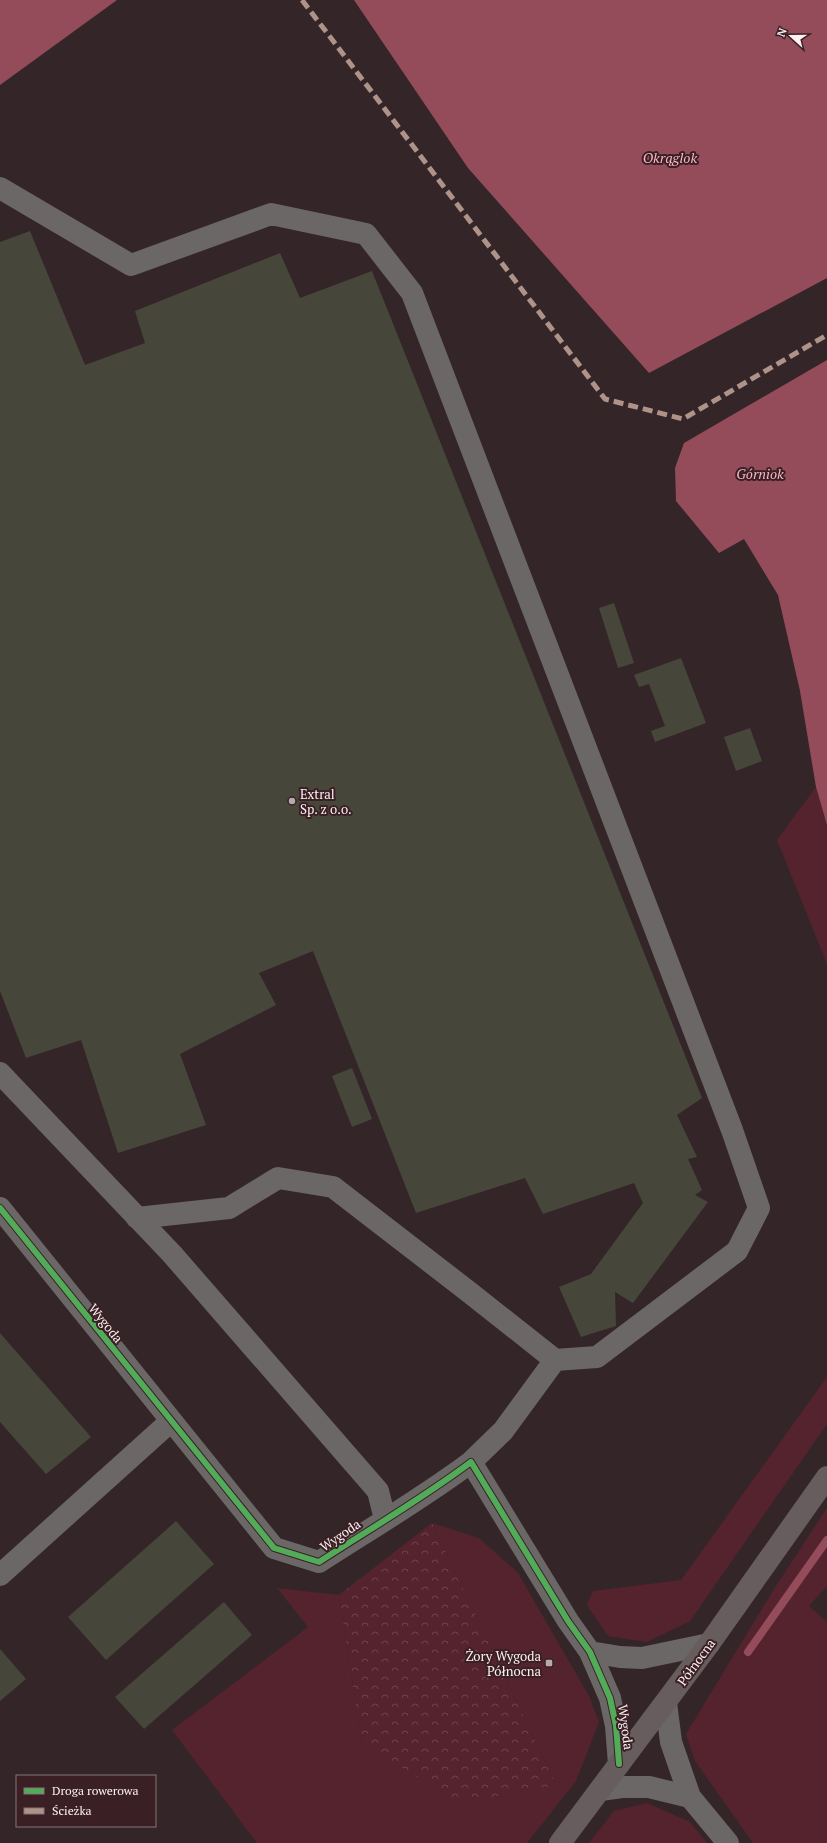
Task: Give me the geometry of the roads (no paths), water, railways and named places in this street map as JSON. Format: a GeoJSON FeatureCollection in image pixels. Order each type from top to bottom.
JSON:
{"type":"FeatureCollection","features":[{"type":"Feature","properties":{"kind":"main road","name":"Północna"},"geometry":{"type":"LineString","coordinates":[[560,1843],[666,1703],[827,1477]]}},
{"type":"Feature","properties":{"kind":"street"},"geometry":{"type":"LineString","coordinates":[[0,188],[131,264],[271,214],[366,234],[412,293],[730,1122],[759,1208],[737,1251],[597,1357],[555,1360],[333,1188],[278,1178],[229,1208],[137,1218]]}},
{"type":"Feature","properties":{"kind":"street"},"geometry":{"type":"LineString","coordinates":[[0,1073],[172,1254],[378,1491],[385,1519]]}},
{"type":"Feature","properties":{"kind":"street","name":"Wygoda"},"geometry":{"type":"LineString","coordinates":[[0,1208],[274,1548],[319,1562],[442,1484],[471,1462],[568,1621],[590,1652],[610,1698],[616,1726],[619,1764]]}},
{"type":"Feature","properties":{"kind":"street"},"geometry":{"type":"LineString","coordinates":[[471,1462],[503,1431],[555,1360]]}},
{"type":"Feature","properties":{"kind":"street"},"geometry":{"type":"LineString","coordinates":[[0,1575],[172,1421]]}},
{"type":"Feature","properties":{"kind":"street"},"geometry":{"type":"LineString","coordinates":[[590,1652],[620,1657],[642,1658],[709,1644]]}},
{"type":"Feature","properties":{"kind":"street"},"geometry":{"type":"LineString","coordinates":[[666,1703],[673,1749],[690,1797],[728,1843]]}},
{"type":"Feature","properties":{"kind":"street"},"geometry":{"type":"LineString","coordinates":[[600,1790],[622,1787],[649,1787],[690,1797]]}},
{"type":"Feature","properties":{"kind":"water"},"geometry":{"type":"Polygon","coordinates":[[[0,0],[117,0],[0,85],[0,0]]]}},
{"type":"Feature","properties":{"kind":"water","name":"Okrąglok"},"geometry":{"type":"Polygon","coordinates":[[[354,0],[827,0],[827,278],[649,373],[468,168],[354,0]]]}},
{"type":"Feature","properties":{"kind":"water","name":"Górniok"},"geometry":{"type":"Polygon","coordinates":[[[827,360],[827,825],[816,787],[800,691],[778,595],[744,539],[719,553],[676,501],[675,468],[684,443],[827,360]]]}},
{"type":"Feature","properties":{"kind":"waterway"},"geometry":{"type":"LineString","coordinates":[[748,1652],[827,1540]]}},
{"type":"Feature","properties":{"kind":"place","name":"Extral Sp. z o.o."},"geometry":{"type":"Point","coordinates":[292,801]}},
{"type":"Feature","properties":{"kind":"place","name":"Żory Wygoda Północna"},"geometry":{"type":"Point","coordinates":[549,1663]}}]}
